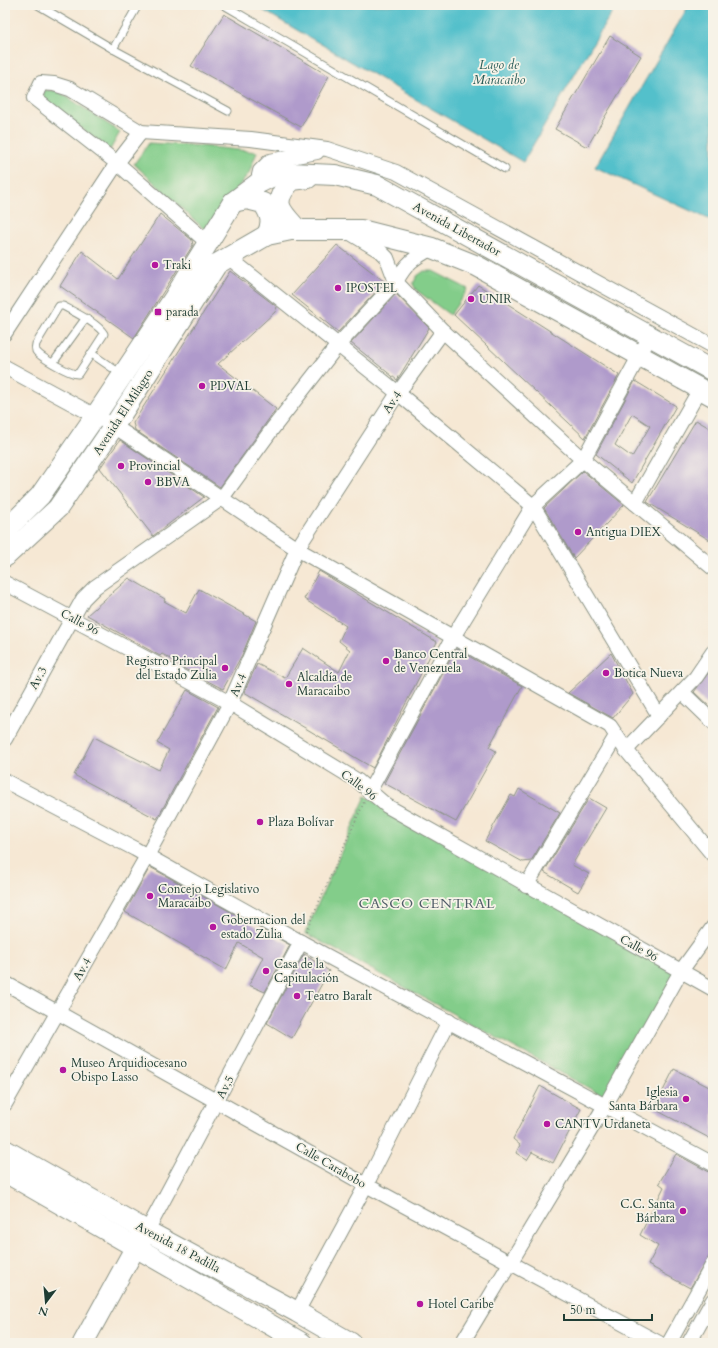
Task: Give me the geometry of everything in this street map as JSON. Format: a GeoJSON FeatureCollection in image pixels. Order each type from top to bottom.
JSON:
{"type":"FeatureCollection","features":[{"type":"Feature","properties":{"kind":"main road","name":"Avenida Libertador"},"geometry":{"type":"LineString","coordinates":[[208,242],[233,202],[257,184],[273,176],[290,174],[335,175],[377,185],[713,371]]}},
{"type":"Feature","properties":{"kind":"main road"},"geometry":{"type":"LineString","coordinates":[[298,230],[279,204],[281,191],[292,180],[335,175]]}},
{"type":"Feature","properties":{"kind":"main road"},"geometry":{"type":"LineString","coordinates":[[233,202],[247,199],[263,203],[270,214],[271,226],[267,235]]}},
{"type":"Feature","properties":{"kind":"main road","name":"Avenida Libertador"},"geometry":{"type":"LineString","coordinates":[[228,257],[267,235],[298,230],[361,230],[432,248],[477,266],[706,392]]}},
{"type":"Feature","properties":{"kind":"main road","name":"Avenida El Milagro"},"geometry":{"type":"LineString","coordinates":[[5,531],[40,496],[96,415],[208,242]]}},
{"type":"Feature","properties":{"kind":"main road","name":"Avenida El Milagro"},"geometry":{"type":"LineString","coordinates":[[5,557],[58,508],[114,426],[216,264],[228,257]]}},
{"type":"Feature","properties":{"kind":"main road","name":"Avenida 18 Padilla"},"geometry":{"type":"LineString","coordinates":[[5,1150],[147,1231],[351,1343]]}},
{"type":"Feature","properties":{"kind":"main road","name":"Avenida 18 Padilla"},"geometry":{"type":"LineString","coordinates":[[5,1172],[290,1340]]}},
{"type":"Feature","properties":{"kind":"main road"},"geometry":{"type":"LineString","coordinates":[[83,1343],[135,1248],[147,1231]]}},
{"type":"Feature","properties":{"kind":"street"},"geometry":{"type":"LineString","coordinates":[[208,242],[117,164],[34,98],[41,83],[54,84],[70,89],[141,132],[251,139],[327,149],[396,172],[713,346]]}},
{"type":"Feature","properties":{"kind":"street"},"geometry":{"type":"LineString","coordinates":[[5,333],[117,164],[141,132]]}},
{"type":"Feature","properties":{"kind":"street"},"geometry":{"type":"LineString","coordinates":[[257,184],[260,171],[270,161],[327,149]]}},
{"type":"Feature","properties":{"kind":"street"},"geometry":{"type":"LineString","coordinates":[[344,230],[380,251],[387,258],[396,282],[443,331],[583,460],[713,568]]}},
{"type":"Feature","properties":{"kind":"street","name":"Av.3"},"geometry":{"type":"LineString","coordinates":[[5,739],[83,599],[95,587],[222,498],[273,428],[337,346],[396,282],[403,270],[414,258],[432,248]]}},
{"type":"Feature","properties":{"kind":"street"},"geometry":{"type":"LineString","coordinates":[[532,270],[540,251]]}},
{"type":"Feature","properties":{"kind":"street"},"geometry":{"type":"LineString","coordinates":[[228,257],[337,346],[398,393],[533,506],[659,716]]}},
{"type":"Feature","properties":{"kind":"street","name":"Av.4"},"geometry":{"type":"LineString","coordinates":[[5,1104],[147,856],[230,704],[297,549],[398,393],[443,331]]}},
{"type":"Feature","properties":{"kind":"street"},"geometry":{"type":"LineString","coordinates":[[369,792],[453,637],[533,506],[583,460],[650,336]]}},
{"type":"Feature","properties":{"kind":"street"},"geometry":{"type":"LineString","coordinates":[[5,367],[114,426],[297,549],[610,726],[626,750],[713,855]]}},
{"type":"Feature","properties":{"kind":"street"},"geometry":{"type":"LineString","coordinates":[[635,503],[706,392]]}},
{"type":"Feature","properties":{"kind":"street","name":"Calle 96"},"geometry":{"type":"LineString","coordinates":[[5,583],[230,704],[358,781],[387,806],[526,886],[713,989]]}},
{"type":"Feature","properties":{"kind":"street"},"geometry":{"type":"LineString","coordinates":[[626,750],[696,677],[713,652]]}},
{"type":"Feature","properties":{"kind":"street"},"geometry":{"type":"LineString","coordinates":[[682,692],[713,722]]}},
{"type":"Feature","properties":{"kind":"street"},"geometry":{"type":"LineString","coordinates":[[526,886],[616,736]]}},
{"type":"Feature","properties":{"kind":"street"},"geometry":{"type":"LineString","coordinates":[[5,781],[147,856],[301,942],[713,1164]]}},
{"type":"Feature","properties":{"kind":"street"},"geometry":{"type":"LineString","coordinates":[[462,1343],[605,1106],[681,971],[713,927]]}},
{"type":"Feature","properties":{"kind":"street","name":"Av,5"},"geometry":{"type":"LineString","coordinates":[[147,1231],[218,1101],[301,942]]}},
{"type":"Feature","properties":{"kind":"street","name":"Calle Carabobo"},"geometry":{"type":"LineString","coordinates":[[5,983],[366,1185],[659,1343]]}},
{"type":"Feature","properties":{"kind":"street"},"geometry":{"type":"LineString","coordinates":[[297,1312],[366,1185],[449,1021]]}},
{"type":"Feature","properties":{"kind":"street"},"geometry":{"type":"LineString","coordinates":[[669,1343],[713,1264]]}},
{"type":"Feature","properties":{"kind":"street"},"geometry":{"type":"LineString","coordinates":[[690,1343],[713,1300]]}},
{"type":"Feature","properties":{"kind":"lane"},"geometry":{"type":"LineString","coordinates":[[38,5],[113,49],[228,111]]}},
{"type":"Feature","properties":{"kind":"lane"},"geometry":{"type":"LineString","coordinates":[[113,49],[138,5]]}},
{"type":"Feature","properties":{"kind":"lane"},"geometry":{"type":"LineString","coordinates":[[224,5],[505,169]]}},
{"type":"Feature","properties":{"kind":"lane"},"geometry":{"type":"LineString","coordinates":[[59,306],[62,306],[85,319],[104,334],[78,374],[71,374],[37,352],[36,344],[59,306]]}},
{"type":"Feature","properties":{"kind":"lane"},"geometry":{"type":"LineString","coordinates":[[53,363],[85,319]]}},
{"type":"Feature","properties":{"kind":"lane"},"geometry":{"type":"LineString","coordinates":[[92,354],[122,375]]}},
{"type":"Feature","properties":{"kind":"path"},"geometry":{"type":"LineString","coordinates":[[301,942],[369,792]]}},
{"type":"Feature","properties":{"kind":"green space"},"geometry":{"type":"Polygon","coordinates":[[[44,90],[58,91],[120,132],[110,150],[43,99],[44,90]]]}},
{"type":"Feature","properties":{"kind":"green space"},"geometry":{"type":"Polygon","coordinates":[[[149,143],[202,146],[257,152],[249,173],[205,230],[134,164],[149,143]]]}},
{"type":"Feature","properties":{"kind":"green space"},"geometry":{"type":"Polygon","coordinates":[[[424,271],[433,271],[468,289],[450,315],[416,290],[413,284],[417,276],[424,271]]]}},
{"type":"Feature","properties":{"kind":"green space"},"geometry":{"type":"Polygon","coordinates":[[[366,796],[681,971],[609,1099],[305,933],[366,796]]]}},
{"type":"Feature","properties":{"kind":"water","name":"Lago de Maracaibo"},"geometry":{"type":"Polygon","coordinates":[[[254,5],[616,5],[523,162],[254,5]]]}},
{"type":"Feature","properties":{"kind":"water"},"geometry":{"type":"Polygon","coordinates":[[[689,5],[713,5],[713,221],[595,167],[689,5]]]}},
{"type":"Feature","properties":{"kind":"building"},"geometry":{"type":"Polygon","coordinates":[[[224,14],[329,76],[301,127],[191,66],[224,14]]]}},
{"type":"Feature","properties":{"kind":"building"},"geometry":{"type":"Polygon","coordinates":[[[610,36],[641,56],[587,147],[555,129],[610,36]]]}},
{"type":"Feature","properties":{"kind":"building","name":"Traki"},"geometry":{"type":"Polygon","coordinates":[[[160,214],[192,240],[193,245],[134,338],[60,286],[82,251],[118,279],[160,214]]]}},
{"type":"Feature","properties":{"kind":"building","name":"IPOSTEL"},"geometry":{"type":"Polygon","coordinates":[[[337,245],[385,282],[338,332],[292,295],[337,245]]]}},
{"type":"Feature","properties":{"kind":"building","name":"PDVAL"},"geometry":{"type":"Polygon","coordinates":[[[230,271],[277,307],[275,312],[218,364],[276,409],[220,487],[135,430],[133,423],[230,271]]]}},
{"type":"Feature","properties":{"kind":"building"},"geometry":{"type":"Polygon","coordinates":[[[478,285],[619,375],[585,438],[454,315],[478,285]]]}},
{"type":"Feature","properties":{"kind":"building"},"geometry":{"type":"Polygon","coordinates":[[[396,294],[429,328],[397,380],[351,343],[396,294]]]}},
{"type":"Feature","properties":{"kind":"building"},"geometry":{"type":"Polygon","coordinates":[[[635,381],[676,406],[632,483],[596,454],[635,381]],[[632,414],[615,445],[632,457],[650,426],[632,414]]]}},
{"type":"Feature","properties":{"kind":"building"},"geometry":{"type":"Polygon","coordinates":[[[696,420],[713,430],[713,542],[647,502],[696,420]]]}},
{"type":"Feature","properties":{"kind":"building","name":"BBVA"},"geometry":{"type":"Polygon","coordinates":[[[120,440],[204,497],[153,536],[100,468],[120,440]]]}},
{"type":"Feature","properties":{"kind":"building","name":"Antigua DIEX"},"geometry":{"type":"Polygon","coordinates":[[[583,471],[624,505],[574,558],[544,508],[583,471]]]}},
{"type":"Feature","properties":{"kind":"building","name":"Banco Central de Venezuela"},"geometry":{"type":"Polygon","coordinates":[[[319,571],[437,642],[373,768],[244,692],[257,664],[285,678],[303,648],[339,672],[350,650],[339,641],[346,626],[304,599],[319,571]]]}},
{"type":"Feature","properties":{"kind":"building"},"geometry":{"type":"Polygon","coordinates":[[[129,578],[165,599],[164,601],[186,613],[199,589],[256,621],[242,655],[223,689],[179,666],[180,664],[162,654],[160,656],[87,615],[129,578]]]}},
{"type":"Feature","properties":{"kind":"building"},"geometry":{"type":"Polygon","coordinates":[[[456,649],[522,686],[489,747],[496,751],[456,822],[384,783],[456,649]]]}},
{"type":"Feature","properties":{"kind":"building","name":"Botica Nueva"},"geometry":{"type":"Polygon","coordinates":[[[611,653],[633,694],[613,718],[568,693],[611,653]]]}},
{"type":"Feature","properties":{"kind":"building"},"geometry":{"type":"Polygon","coordinates":[[[713,667],[713,710],[694,692],[713,667]]]}},
{"type":"Feature","properties":{"kind":"building"},"geometry":{"type":"Polygon","coordinates":[[[187,690],[218,707],[157,819],[74,775],[94,737],[159,770],[169,750],[157,743],[187,690]]]}},
{"type":"Feature","properties":{"kind":"building"},"geometry":{"type":"Polygon","coordinates":[[[519,789],[560,813],[531,861],[523,862],[485,841],[511,795],[515,797],[519,789]]]}},
{"type":"Feature","properties":{"kind":"building"},"geometry":{"type":"Polygon","coordinates":[[[589,798],[606,808],[572,865],[589,874],[578,892],[544,872],[589,798]]]}},
{"type":"Feature","properties":{"kind":"building"},"geometry":{"type":"Polygon","coordinates":[[[150,867],[290,945],[265,992],[249,985],[263,957],[239,943],[226,970],[125,912],[150,867]]]}},
{"type":"Feature","properties":{"kind":"building","name":"Teatro Baralt"},"geometry":{"type":"Polygon","coordinates":[[[304,954],[329,971],[292,1038],[267,1023],[304,954]]]}},
{"type":"Feature","properties":{"kind":"building","name":"Iglesia Santa Bárbara"},"geometry":{"type":"Polygon","coordinates":[[[674,1069],[713,1089],[713,1140],[654,1109],[674,1069]]]}},
{"type":"Feature","properties":{"kind":"building","name":"CANTV Urdaneta"},"geometry":{"type":"Polygon","coordinates":[[[540,1086],[581,1109],[553,1163],[532,1152],[527,1160],[516,1153],[520,1145],[513,1139],[540,1086]]]}},
{"type":"Feature","properties":{"kind":"building","name":"C.C. Santa Bárbara"},"geometry":{"type":"Polygon","coordinates":[[[676,1154],[713,1174],[713,1250],[690,1288],[648,1265],[658,1246],[640,1235],[664,1187],[659,1183],[676,1154]]]}},
{"type":"Feature","properties":{"kind":"place","name":"Traki"},"geometry":{"type":"Point","coordinates":[155,265]}},
{"type":"Feature","properties":{"kind":"place","name":"IPOSTEL"},"geometry":{"type":"Point","coordinates":[338,288]}},
{"type":"Feature","properties":{"kind":"place","name":"UNIR"},"geometry":{"type":"Point","coordinates":[471,299]}},
{"type":"Feature","properties":{"kind":"place","name":"parada"},"geometry":{"type":"Point","coordinates":[158,312]}},
{"type":"Feature","properties":{"kind":"place","name":"PDVAL"},"geometry":{"type":"Point","coordinates":[202,386]}},
{"type":"Feature","properties":{"kind":"place","name":"Provincial"},"geometry":{"type":"Point","coordinates":[121,466]}},
{"type":"Feature","properties":{"kind":"place","name":"BBVA"},"geometry":{"type":"Point","coordinates":[148,482]}},
{"type":"Feature","properties":{"kind":"place","name":"Antigua DIEX"},"geometry":{"type":"Point","coordinates":[578,532]}},
{"type":"Feature","properties":{"kind":"place","name":"Banco Central de Venezuela"},"geometry":{"type":"Point","coordinates":[386,661]}},
{"type":"Feature","properties":{"kind":"place","name":"Registro Principal del Estado Zulia"},"geometry":{"type":"Point","coordinates":[225,668]}},
{"type":"Feature","properties":{"kind":"place","name":"Botica Nueva"},"geometry":{"type":"Point","coordinates":[606,673]}},
{"type":"Feature","properties":{"kind":"place","name":"Alcaldía de Maracaibo"},"geometry":{"type":"Point","coordinates":[289,684]}},
{"type":"Feature","properties":{"kind":"place","name":"Plaza Bolívar"},"geometry":{"type":"Point","coordinates":[260,822]}},
{"type":"Feature","properties":{"kind":"place","name":"Concejo Legislativo Maracaibo"},"geometry":{"type":"Point","coordinates":[150,896]}},
{"type":"Feature","properties":{"kind":"place","name":"Gobernacion del estado Zulia"},"geometry":{"type":"Point","coordinates":[213,927]}},
{"type":"Feature","properties":{"kind":"place","name":"Casa de la Capitulación"},"geometry":{"type":"Point","coordinates":[266,971]}},
{"type":"Feature","properties":{"kind":"place","name":"Teatro Baralt"},"geometry":{"type":"Point","coordinates":[297,996]}},
{"type":"Feature","properties":{"kind":"place","name":"Museo Arquidiocesano Obispo Lasso"},"geometry":{"type":"Point","coordinates":[63,1070]}},
{"type":"Feature","properties":{"kind":"place","name":"Iglesia Santa Bárbara"},"geometry":{"type":"Point","coordinates":[686,1099]}},
{"type":"Feature","properties":{"kind":"place","name":"CANTV Urdaneta"},"geometry":{"type":"Point","coordinates":[547,1124]}},
{"type":"Feature","properties":{"kind":"place","name":"C.C. Santa Bárbara"},"geometry":{"type":"Point","coordinates":[683,1211]}},
{"type":"Feature","properties":{"kind":"place","name":"Hotel Caribe"},"geometry":{"type":"Point","coordinates":[420,1304]}},
{"type":"Feature","properties":{"kind":"district","name":"CASCO CENTRAL"},"geometry":{"type":"Point","coordinates":[427,903]}}]}
